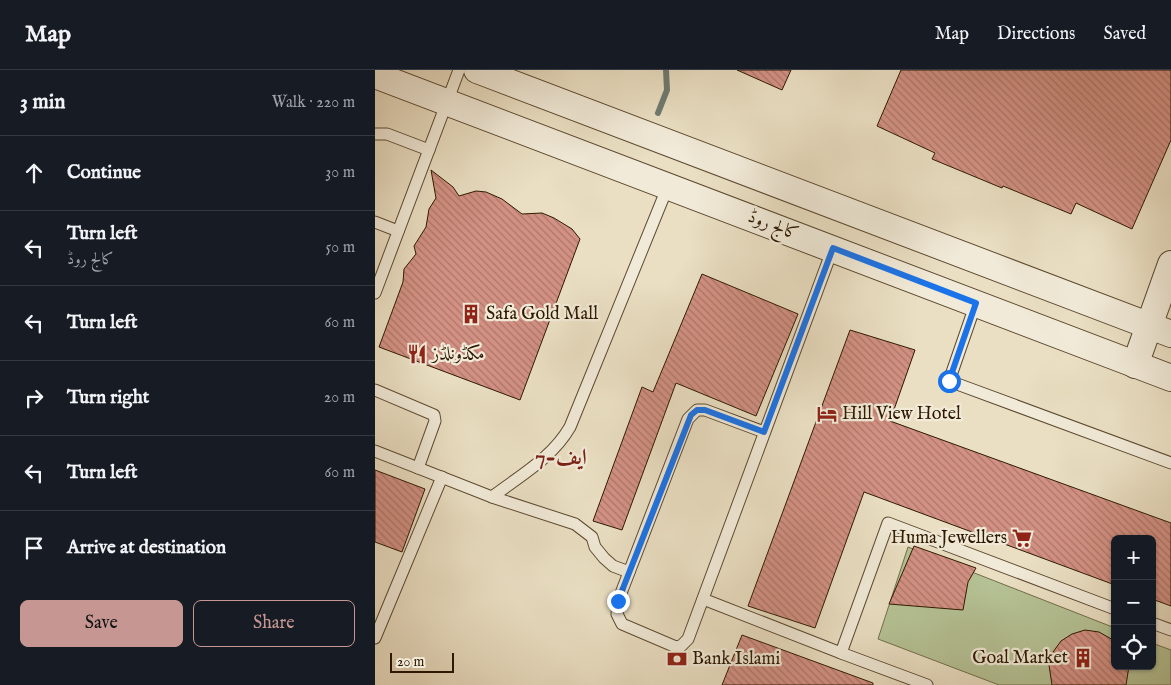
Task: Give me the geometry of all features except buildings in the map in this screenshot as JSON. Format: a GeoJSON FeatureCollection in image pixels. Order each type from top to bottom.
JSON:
{"type":"FeatureCollection","features":[{"type":"Feature","properties":{"kind":"street"},"geometry":{"type":"LineString","coordinates":[[477,70],[1159,331]]}},
{"type":"Feature","properties":{"kind":"street","name":"کالج روڈ"},"geometry":{"type":"LineString","coordinates":[[375,75],[1171,378]]}},
{"type":"Feature","properties":{"kind":"street"},"geometry":{"type":"LineString","coordinates":[[1135,365],[1159,331],[1171,264]]}},
{"type":"Feature","properties":{"kind":"lane"},"geometry":{"type":"LineString","coordinates":[[375,293],[459,70]]}},
{"type":"Feature","properties":{"kind":"lane"},"geometry":{"type":"LineString","coordinates":[[375,134],[387,134],[429,150]]}},
{"type":"Feature","properties":{"kind":"lane"},"geometry":{"type":"LineString","coordinates":[[492,497],[544,459],[559,445],[571,427],[668,186]]}},
{"type":"Feature","properties":{"kind":"lane"},"geometry":{"type":"LineString","coordinates":[[375,222],[398,231]]}},
{"type":"Feature","properties":{"kind":"lane"},"geometry":{"type":"LineString","coordinates":[[764,432],[705,410],[697,410],[691,415],[616,609],[619,619],[625,626],[671,646],[681,646],[689,639],[833,248]]}},
{"type":"Feature","properties":{"kind":"lane"},"geometry":{"type":"LineString","coordinates":[[976,303],[949,381],[1171,463]]}},
{"type":"Feature","properties":{"kind":"lane"},"geometry":{"type":"LineString","coordinates":[[375,390],[431,412],[434,415],[435,421],[418,468]]}},
{"type":"Feature","properties":{"kind":"lane"},"geometry":{"type":"LineString","coordinates":[[375,451],[492,497],[575,524],[592,537],[595,547],[613,566],[629,572]]}},
{"type":"Feature","properties":{"kind":"lane"},"geometry":{"type":"LineString","coordinates":[[375,638],[442,477]]}},
{"type":"Feature","properties":{"kind":"lane"},"geometry":{"type":"LineString","coordinates":[[841,652],[888,523],[1111,607]]}},
{"type":"Feature","properties":{"kind":"lane"},"geometry":{"type":"LineString","coordinates":[[703,599],[927,685]]}},
{"type":"Feature","properties":{"kind":"lane"},"geometry":{"type":"LineString","coordinates":[[1156,624],[1171,630]]}},
{"type":"Feature","properties":{"kind":"green space"},"geometry":{"type":"Polygon","coordinates":[[[908,547],[1111,626],[1111,670],[1156,670],[1156,644],[1171,650],[1171,685],[999,685],[878,639],[908,547]]]}},
{"type":"Feature","properties":{"kind":"waterway"},"geometry":{"type":"LineString","coordinates":[[658,113],[667,90],[666,70]]}},
{"type":"Feature","properties":{"kind":"place","name":"Safa Gold Mall"},"geometry":{"type":"Point","coordinates":[471,314]}},
{"type":"Feature","properties":{"kind":"place","name":"مکڈونلڈز"},"geometry":{"type":"Point","coordinates":[417,354]}},
{"type":"Feature","properties":{"kind":"place","name":"Hill View Hotel"},"geometry":{"type":"Point","coordinates":[827,414]}},
{"type":"Feature","properties":{"kind":"place","name":"Huma Jewellers"},"geometry":{"type":"Point","coordinates":[1022,538]}},
{"type":"Feature","properties":{"kind":"place","name":"Goal Market"},"geometry":{"type":"Point","coordinates":[1083,658]}},
{"type":"Feature","properties":{"kind":"place","name":"Bank Islami"},"geometry":{"type":"Point","coordinates":[677,659]}},
{"type":"Feature","properties":{"kind":"district","name":"ایف-7"},"geometry":{"type":"Point","coordinates":[561,458]}},
{"type":"Feature","properties":{"kind":"route"},"geometry":{"type":"LineString","coordinates":[[618,601],[691,415],[697,410],[705,410],[764,432],[833,248],[976,303],[949,381]]}}]}
